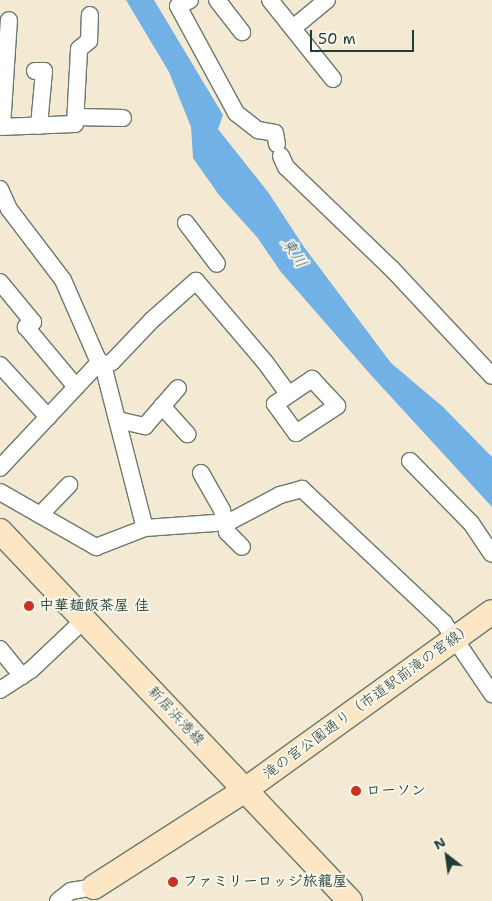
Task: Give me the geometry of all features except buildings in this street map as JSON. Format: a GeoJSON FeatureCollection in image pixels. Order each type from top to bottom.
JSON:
{"type":"FeatureCollection","features":[{"type":"Feature","properties":{"kind":"main road","name":"新居浜港線"},"geometry":{"type":"LineString","coordinates":[[0,531],[350,901]]}},
{"type":"Feature","properties":{"kind":"main road","name":"滝の宮公園通り（市道駅前滝の宮線）"},"geometry":{"type":"LineString","coordinates":[[94,887],[245,790],[492,612]]}},
{"type":"Feature","properties":{"kind":"street"},"geometry":{"type":"LineString","coordinates":[[217,0],[242,32]]}},
{"type":"Feature","properties":{"kind":"street"},"geometry":{"type":"LineString","coordinates":[[270,0],[333,79]]}},
{"type":"Feature","properties":{"kind":"street"},"geometry":{"type":"LineString","coordinates":[[293,28],[327,0]]}},
{"type":"Feature","properties":{"kind":"street"},"geometry":{"type":"LineString","coordinates":[[181,2],[236,113],[258,130],[275,133],[286,167],[392,269],[492,376]]}},
{"type":"Feature","properties":{"kind":"street"},"geometry":{"type":"LineString","coordinates":[[8,20],[1,127],[75,124],[79,49],[90,41],[90,15]]}},
{"type":"Feature","properties":{"kind":"street"},"geometry":{"type":"LineString","coordinates":[[39,126],[44,71]]}},
{"type":"Feature","properties":{"kind":"street"},"geometry":{"type":"LineString","coordinates":[[76,117],[123,118]]}},
{"type":"Feature","properties":{"kind":"street"},"geometry":{"type":"LineString","coordinates":[[0,189],[9,208],[63,280],[97,358],[103,365],[145,528]]}},
{"type":"Feature","properties":{"kind":"street"},"geometry":{"type":"LineString","coordinates":[[0,468],[94,368],[112,362],[152,320],[221,260],[186,223]]}},
{"type":"Feature","properties":{"kind":"street"},"geometry":{"type":"LineString","coordinates":[[196,281],[265,362],[288,394]]}},
{"type":"Feature","properties":{"kind":"street"},"geometry":{"type":"LineString","coordinates":[[0,282],[33,322],[26,327],[76,387]]}},
{"type":"Feature","properties":{"kind":"street"},"geometry":{"type":"LineString","coordinates":[[0,365],[48,417]]}},
{"type":"Feature","properties":{"kind":"street"},"geometry":{"type":"LineString","coordinates":[[118,420],[145,426],[178,388]]}},
{"type":"Feature","properties":{"kind":"street"},"geometry":{"type":"LineString","coordinates":[[162,406],[187,434]]}},
{"type":"Feature","properties":{"kind":"street"},"geometry":{"type":"LineString","coordinates":[[410,461],[471,523],[492,554]]}},
{"type":"Feature","properties":{"kind":"street"},"geometry":{"type":"LineString","coordinates":[[201,473],[222,510],[227,532],[242,547]]}},
{"type":"Feature","properties":{"kind":"street"},"geometry":{"type":"LineString","coordinates":[[40,515],[69,485]]}},
{"type":"Feature","properties":{"kind":"street"},"geometry":{"type":"LineString","coordinates":[[0,492],[96,547],[145,528],[229,522],[280,495],[302,489],[444,623],[492,694]]}},
{"type":"Feature","properties":{"kind":"street"},"geometry":{"type":"LineString","coordinates":[[0,690],[22,676],[85,619]]}},
{"type":"Feature","properties":{"kind":"street"},"geometry":{"type":"LineString","coordinates":[[0,649],[22,676]]}},
{"type":"Feature","properties":{"kind":"street"},"geometry":{"type":"LineString","coordinates":[[58,901],[71,891],[94,887]]}},
{"type":"Feature","properties":{"kind":"water","name":"東川"},"geometry":{"type":"Polygon","coordinates":[[[126,0],[154,0],[223,115],[218,129],[268,192],[304,247],[391,363],[443,407],[492,457],[492,507],[370,374],[281,272],[257,237],[219,195],[193,158],[191,127],[169,72],[126,0]]]}},
{"type":"Feature","properties":{"kind":"place","name":"中華麺飯茶屋 佳"},"geometry":{"type":"Point","coordinates":[29,606]}},
{"type":"Feature","properties":{"kind":"place","name":"ローソン"},"geometry":{"type":"Point","coordinates":[356,791]}},
{"type":"Feature","properties":{"kind":"place","name":"ファミリーロッジ旅籠屋"},"geometry":{"type":"Point","coordinates":[173,882]}}]}
